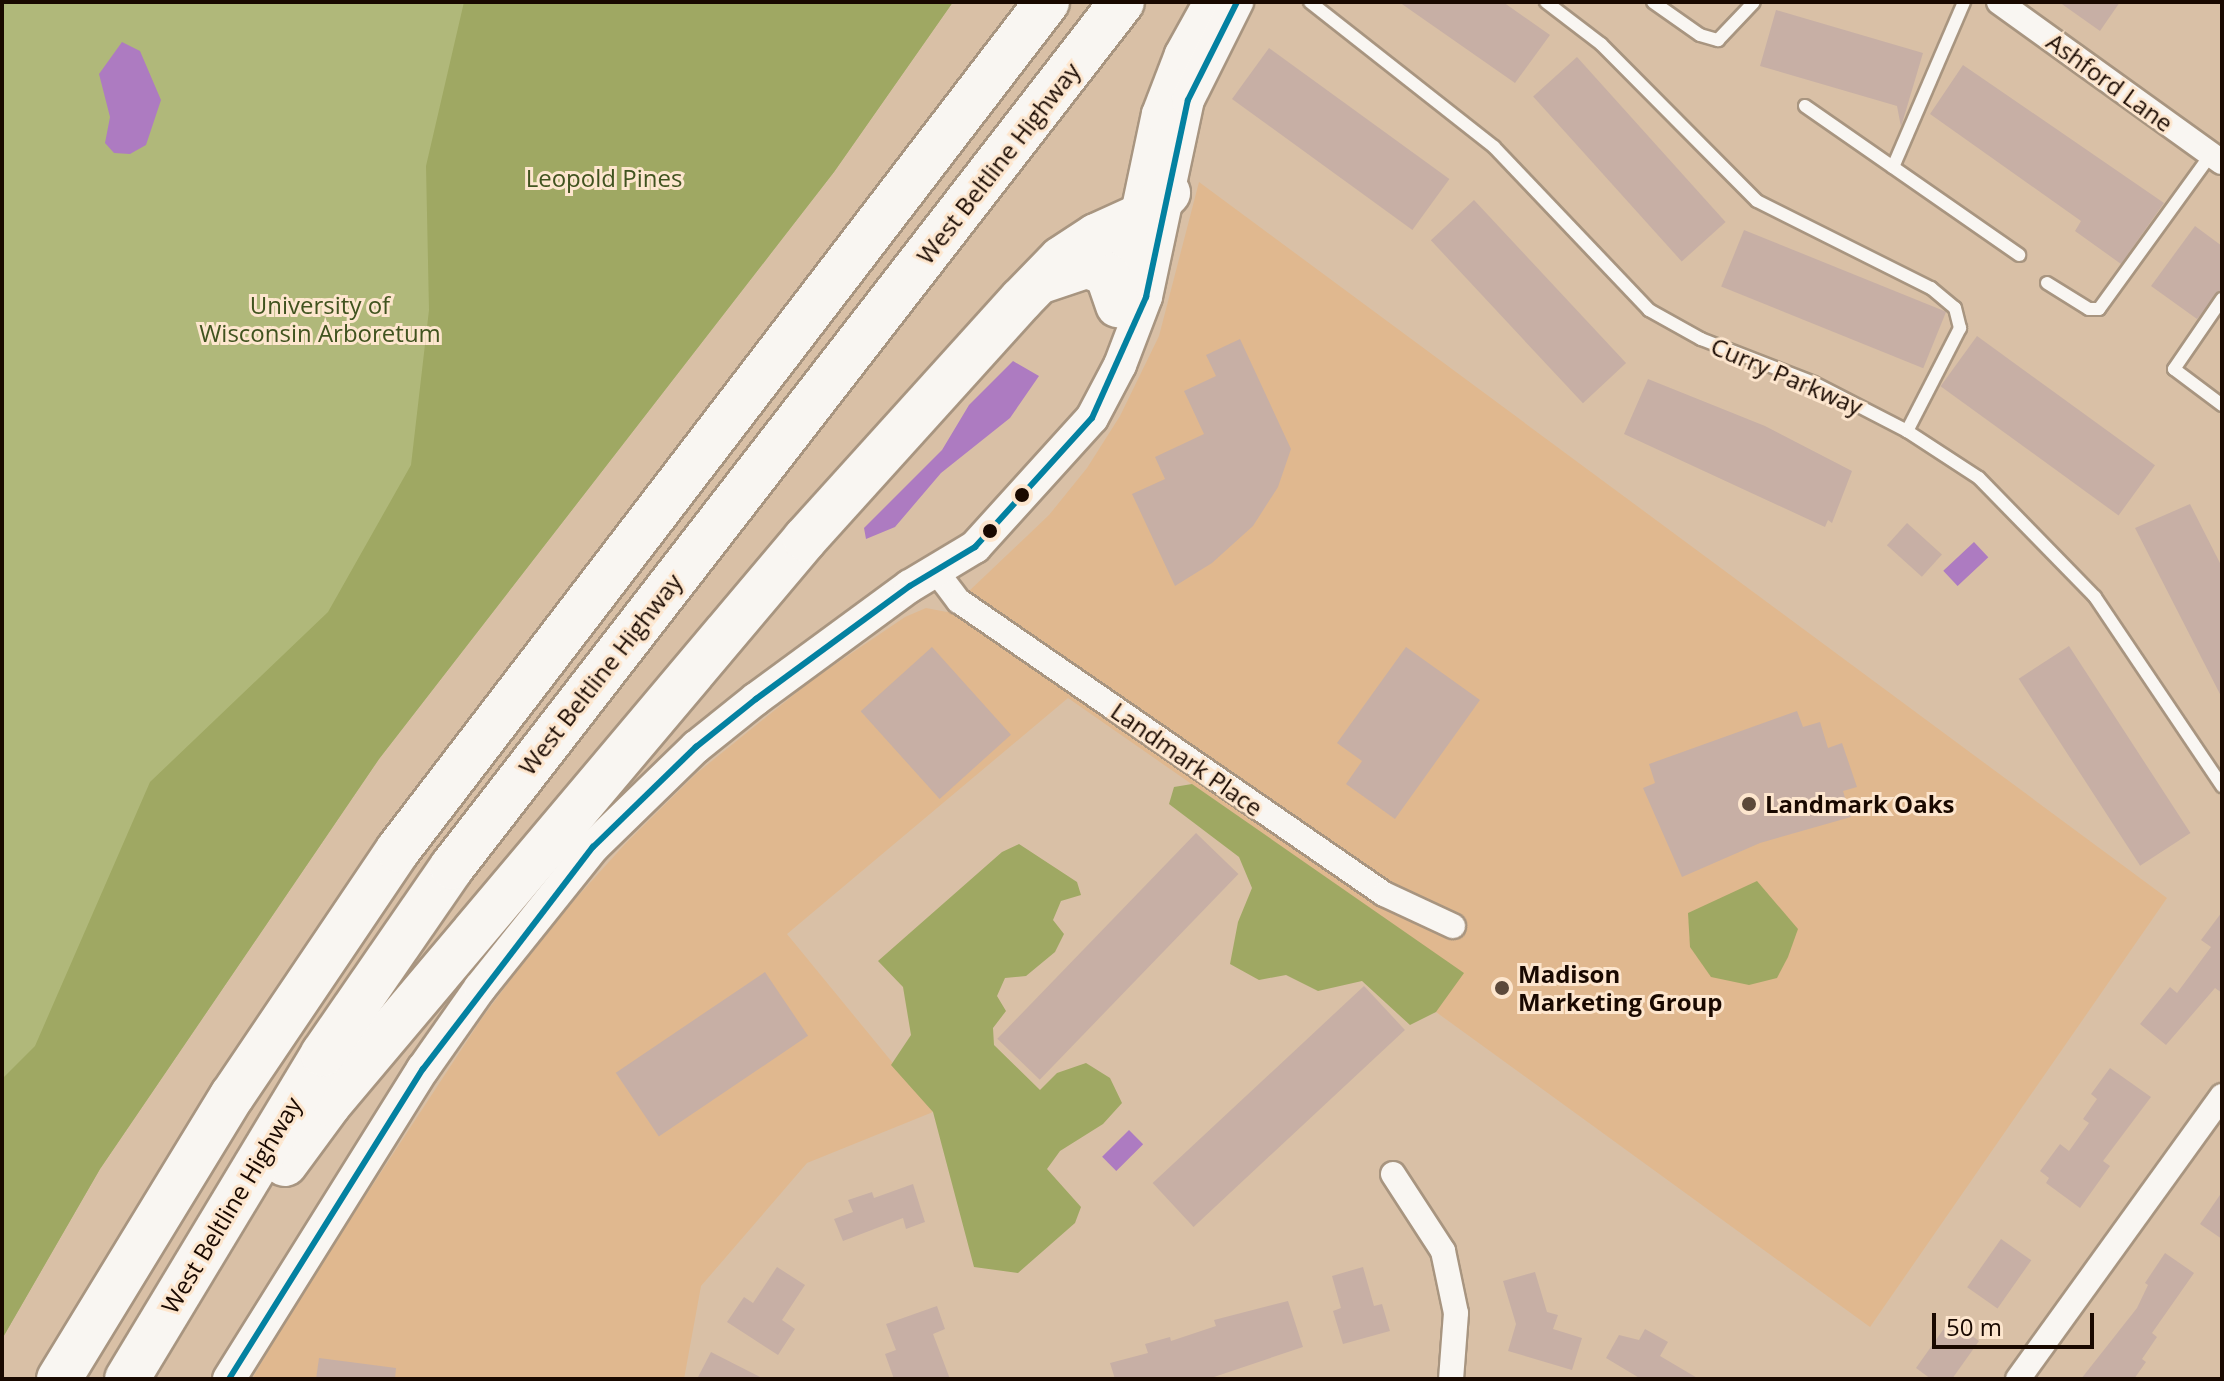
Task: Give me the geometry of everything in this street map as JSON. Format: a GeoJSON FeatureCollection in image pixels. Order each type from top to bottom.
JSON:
{"type":"FeatureCollection","features":[{"type":"Feature","properties":{"kind":"highway"},"geometry":{"type":"LineString","coordinates":[[875,225],[1023,2]]}},
{"type":"Feature","properties":{"kind":"highway"},"geometry":{"type":"LineString","coordinates":[[59,1379],[232,1096],[398,850],[1047,2]]}},
{"type":"Feature","properties":{"kind":"highway","name":"West Beltline Highway"},"geometry":{"type":"LineString","coordinates":[[130,1374],[315,1067],[452,867],[1122,2]]}},
{"type":"Feature","properties":{"kind":"highway"},"geometry":{"type":"LineString","coordinates":[[130,1374],[329,1104],[805,539],[1041,280],[1096,236],[1153,205]]}},
{"type":"Feature","properties":{"kind":"highway"},"geometry":{"type":"LineString","coordinates":[[1041,280],[1086,266],[1108,276],[1118,305]]}},
{"type":"Feature","properties":{"kind":"street"},"geometry":{"type":"LineString","coordinates":[[229,1379],[415,1082],[480,988],[593,847],[696,747],[756,699],[936,571],[975,547],[1007,517],[1092,418],[1120,365],[1146,297],[1158,114],[1181,54],[1210,2]]}},
{"type":"Feature","properties":{"kind":"street"},"geometry":{"type":"LineString","coordinates":[[1067,445],[1074,412],[1118,305],[1188,100],[1237,2]]}},
{"type":"Feature","properties":{"kind":"street","name":"Ashford Lane"},"geometry":{"type":"LineString","coordinates":[[1999,2],[2217,158]]}},
{"type":"Feature","properties":{"kind":"street","name":"Landmark Place"},"geometry":{"type":"LineString","coordinates":[[936,571],[959,601],[1334,860],[1384,894],[1453,926]]}},
{"type":"Feature","properties":{"kind":"street"},"geometry":{"type":"LineString","coordinates":[[2018,1379],[2222,1096]]}},
{"type":"Feature","properties":{"kind":"street"},"geometry":{"type":"LineString","coordinates":[[1393,1174],[1443,1251],[1456,1313],[1451,1379]]}},
{"type":"Feature","properties":{"kind":"lane","name":"Curry Parkway"},"geometry":{"type":"LineString","coordinates":[[1310,2],[1494,147],[1649,310],[1701,339],[1814,383],[1907,431],[1979,478],[2095,597],[2222,786]]}},
{"type":"Feature","properties":{"kind":"lane"},"geometry":{"type":"LineString","coordinates":[[1546,2],[1601,44],[1757,201],[1931,288],[1955,308],[1960,328],[1907,431]]}},
{"type":"Feature","properties":{"kind":"lane"},"geometry":{"type":"LineString","coordinates":[[1653,2],[1700,35],[1718,40],[1754,2]]}},
{"type":"Feature","properties":{"kind":"lane"},"geometry":{"type":"LineString","coordinates":[[1893,167],[1964,2]]}},
{"type":"Feature","properties":{"kind":"lane"},"geometry":{"type":"LineString","coordinates":[[1805,106],[2019,255]]}},
{"type":"Feature","properties":{"kind":"lane"},"geometry":{"type":"LineString","coordinates":[[2047,283],[2089,309],[2099,309],[2217,158]]}},
{"type":"Feature","properties":{"kind":"lane"},"geometry":{"type":"LineString","coordinates":[[2222,299],[2174,369],[2222,405]]}},
{"type":"Feature","properties":{"kind":"shaded area"},"geometry":{"type":"Polygon","coordinates":[[[122,42],[140,51],[161,100],[146,145],[130,154],[114,153],[105,143],[110,117],[99,74],[122,42]]]}},
{"type":"Feature","properties":{"kind":"shaded area"},"geometry":{"type":"Polygon","coordinates":[[[1199,182],[2167,898],[1870,1327],[1436,1012],[1463,973],[1068,698],[787,934],[933,1112],[807,1163],[701,1286],[684,1379],[252,1379],[300,1296],[482,1018],[549,928],[626,843],[697,773],[812,680],[905,617],[926,608],[947,612],[1049,515],[1087,468],[1120,416],[1159,336],[1199,182]]]}},
{"type":"Feature","properties":{"kind":"shaded area"},"geometry":{"type":"Polygon","coordinates":[[[1013,361],[1039,376],[1010,418],[941,473],[895,527],[866,539],[864,528],[942,450],[969,405],[1013,361]]]}},
{"type":"Feature","properties":{"kind":"shaded area"},"geometry":{"type":"Polygon","coordinates":[[[1974,542],[1988,557],[1958,586],[1943,571],[1974,542]]]}},
{"type":"Feature","properties":{"kind":"shaded area"},"geometry":{"type":"Polygon","coordinates":[[[1129,1130],[1143,1144],[1116,1171],[1102,1157],[1129,1130]]]}},
{"type":"Feature","properties":{"kind":"green space","name":"University of Wisconsin Arboretum"},"geometry":{"type":"Polygon","coordinates":[[[2,2],[953,2],[834,172],[379,759],[100,1169],[2,1339],[2,2]]]}},
{"type":"Feature","properties":{"kind":"green space","name":"Leopold Pines"},"geometry":{"type":"Polygon","coordinates":[[[464,2],[953,2],[834,172],[379,759],[100,1169],[2,1339],[2,1079],[35,1046],[150,782],[328,612],[411,465],[429,310],[426,166],[464,2]]]}},
{"type":"Feature","properties":{"kind":"green space"},"geometry":{"type":"Polygon","coordinates":[[[1192,784],[1464,973],[1436,1012],[1410,1025],[1362,981],[1318,991],[1286,975],[1259,980],[1230,964],[1238,922],[1252,888],[1239,857],[1169,804],[1174,787],[1192,784]]]}},
{"type":"Feature","properties":{"kind":"green space"},"geometry":{"type":"Polygon","coordinates":[[[1019,844],[1077,882],[1081,895],[1061,901],[1053,920],[1064,934],[1055,952],[1026,976],[1005,978],[997,996],[1006,1011],[993,1028],[994,1045],[1040,1090],[1057,1073],[1086,1063],[1110,1078],[1122,1103],[1103,1124],[1060,1151],[1047,1169],[1081,1207],[1075,1223],[1018,1273],[974,1267],[933,1112],[891,1065],[911,1035],[903,987],[878,961],[1002,852],[1019,844]]]}},
{"type":"Feature","properties":{"kind":"green space"},"geometry":{"type":"Polygon","coordinates":[[[1757,881],[1798,929],[1788,957],[1777,978],[1749,985],[1711,977],[1690,947],[1688,913],[1757,881]]]}},
{"type":"Feature","properties":{"kind":"building"},"geometry":{"type":"Polygon","coordinates":[[[1399,2],[1503,2],[1550,35],[1515,83],[1399,2]]]}},
{"type":"Feature","properties":{"kind":"building"},"geometry":{"type":"Polygon","coordinates":[[[2059,2],[2120,2],[2100,31],[2059,2]]]}},
{"type":"Feature","properties":{"kind":"building"},"geometry":{"type":"Polygon","coordinates":[[[1776,10],[1923,53],[1901,127],[1897,106],[1760,66],[1776,10]]]}},
{"type":"Feature","properties":{"kind":"building"},"geometry":{"type":"Polygon","coordinates":[[[1269,48],[1449,179],[1412,230],[1232,99],[1269,48]]]}},
{"type":"Feature","properties":{"kind":"building"},"geometry":{"type":"Polygon","coordinates":[[[1577,57],[1726,222],[1682,261],[1533,96],[1577,57]]]}},
{"type":"Feature","properties":{"kind":"building"},"geometry":{"type":"Polygon","coordinates":[[[1963,65],[2164,203],[2121,264],[2075,231],[2081,221],[1930,114],[1963,65]]]}},
{"type":"Feature","properties":{"kind":"building"},"geometry":{"type":"Polygon","coordinates":[[[1474,200],[1626,363],[1583,403],[1431,240],[1474,200]]]}},
{"type":"Feature","properties":{"kind":"building"},"geometry":{"type":"Polygon","coordinates":[[[2195,226],[2222,246],[2222,290],[2197,319],[2151,286],[2195,226]]]}},
{"type":"Feature","properties":{"kind":"building"},"geometry":{"type":"Polygon","coordinates":[[[1744,230],[1946,312],[1923,368],[1721,287],[1744,230]]]}},
{"type":"Feature","properties":{"kind":"building"},"geometry":{"type":"Polygon","coordinates":[[[1977,336],[2155,465],[2119,515],[1941,386],[1977,336]]]}},
{"type":"Feature","properties":{"kind":"building"},"geometry":{"type":"Polygon","coordinates":[[[1240,339],[1291,449],[1278,487],[1253,526],[1212,563],[1175,586],[1132,494],[1165,479],[1155,457],[1204,434],[1184,391],[1216,376],[1206,355],[1240,339]]]}},
{"type":"Feature","properties":{"kind":"building"},"geometry":{"type":"Polygon","coordinates":[[[1648,379],[1765,426],[1852,471],[1832,523],[1828,520],[1825,527],[1624,434],[1648,379]]]}},
{"type":"Feature","properties":{"kind":"building"},"geometry":{"type":"Polygon","coordinates":[[[2190,504],[2222,567],[2222,698],[2135,528],[2190,504]]]}},
{"type":"Feature","properties":{"kind":"building"},"geometry":{"type":"Polygon","coordinates":[[[1907,523],[1942,554],[1922,577],[1887,545],[1907,523]]]}},
{"type":"Feature","properties":{"kind":"building"},"geometry":{"type":"Polygon","coordinates":[[[2069,646],[2190,833],[2140,866],[2019,679],[2069,646]]]}},
{"type":"Feature","properties":{"kind":"building"},"geometry":{"type":"Polygon","coordinates":[[[932,647],[1011,735],[940,799],[861,711],[932,647]]]}},
{"type":"Feature","properties":{"kind":"building"},"geometry":{"type":"Polygon","coordinates":[[[1406,647],[1480,700],[1395,819],[1346,784],[1362,761],[1337,743],[1406,647]]]}},
{"type":"Feature","properties":{"kind":"building","name":"Landmark Oaks"},"geometry":{"type":"Polygon","coordinates":[[[1797,711],[1803,727],[1820,722],[1828,748],[1842,743],[1857,787],[1843,791],[1851,817],[1760,843],[1682,877],[1643,788],[1655,783],[1649,764],[1797,711]]]}},
{"type":"Feature","properties":{"kind":"building"},"geometry":{"type":"Polygon","coordinates":[[[1196,833],[1238,874],[1040,1080],[997,1039],[1196,833]]]}},
{"type":"Feature","properties":{"kind":"building"},"geometry":{"type":"Polygon","coordinates":[[[2222,912],[2222,993],[2215,988],[2166,1045],[2140,1024],[2170,987],[2177,993],[2211,947],[2201,940],[2222,912]]]}},
{"type":"Feature","properties":{"kind":"building"},"geometry":{"type":"Polygon","coordinates":[[[765,972],[808,1036],[659,1136],[616,1073],[765,972]]]}},
{"type":"Feature","properties":{"kind":"building"},"geometry":{"type":"Polygon","coordinates":[[[1364,986],[1405,1030],[1194,1227],[1153,1183],[1364,986]]]}},
{"type":"Feature","properties":{"kind":"building"},"geometry":{"type":"Polygon","coordinates":[[[2110,1068],[2151,1097],[2103,1161],[2110,1166],[2080,1208],[2046,1183],[2049,1178],[2040,1171],[2060,1144],[2069,1151],[2089,1123],[2083,1119],[2097,1099],[2091,1094],[2110,1068]]]}},
{"type":"Feature","properties":{"kind":"building"},"geometry":{"type":"Polygon","coordinates":[[[913,1184],[925,1222],[906,1229],[903,1218],[843,1241],[834,1219],[853,1212],[848,1200],[872,1192],[874,1198],[913,1184]]]}},
{"type":"Feature","properties":{"kind":"building"},"geometry":{"type":"Polygon","coordinates":[[[2222,1192],[2222,1239],[2200,1224],[2222,1192]]]}},
{"type":"Feature","properties":{"kind":"building"},"geometry":{"type":"Polygon","coordinates":[[[2001,1239],[2031,1260],[1997,1309],[1967,1287],[2001,1239]]]}},
{"type":"Feature","properties":{"kind":"building"},"geometry":{"type":"Polygon","coordinates":[[[2165,1253],[2194,1273],[2152,1333],[2157,1337],[2142,1359],[2146,1362],[2134,1379],[2081,1379],[2137,1308],[2148,1285],[2145,1283],[2165,1253]]]}},
{"type":"Feature","properties":{"kind":"building"},"geometry":{"type":"Polygon","coordinates":[[[777,1267],[805,1285],[782,1320],[795,1329],[778,1355],[727,1322],[744,1297],[753,1303],[777,1267]]]}},
{"type":"Feature","properties":{"kind":"building"},"geometry":{"type":"Polygon","coordinates":[[[1363,1267],[1374,1306],[1382,1304],[1390,1331],[1343,1344],[1333,1311],[1341,1308],[1332,1276],[1363,1267]]]}},
{"type":"Feature","properties":{"kind":"building"},"geometry":{"type":"Polygon","coordinates":[[[1535,1272],[1547,1312],[1558,1315],[1553,1329],[1582,1338],[1572,1370],[1508,1351],[1516,1324],[1503,1281],[1535,1272]]]}},
{"type":"Feature","properties":{"kind":"building"},"geometry":{"type":"Polygon","coordinates":[[[1288,1301],[1303,1347],[1208,1379],[1115,1379],[1110,1363],[1148,1353],[1145,1344],[1170,1337],[1171,1341],[1216,1326],[1214,1320],[1288,1301]]]}},
{"type":"Feature","properties":{"kind":"building"},"geometry":{"type":"Polygon","coordinates":[[[937,1306],[945,1329],[933,1334],[950,1379],[894,1379],[885,1354],[896,1350],[886,1324],[937,1306]]]}},
{"type":"Feature","properties":{"kind":"building"},"geometry":{"type":"Polygon","coordinates":[[[1950,1320],[1979,1341],[1952,1379],[1931,1379],[1916,1368],[1950,1320]]]}},
{"type":"Feature","properties":{"kind":"building"},"geometry":{"type":"Polygon","coordinates":[[[1645,1329],[1668,1342],[1660,1356],[1699,1379],[1641,1379],[1606,1358],[1619,1335],[1639,1340],[1645,1329]]]}},
{"type":"Feature","properties":{"kind":"building"},"geometry":{"type":"Polygon","coordinates":[[[711,1352],[764,1379],[697,1379],[711,1352]]]}},
{"type":"Feature","properties":{"kind":"building"},"geometry":{"type":"Polygon","coordinates":[[[319,1358],[396,1368],[395,1379],[316,1379],[319,1358]]]}},
{"type":"Feature","properties":{"kind":"transit line"},"geometry":{"type":"LineString","coordinates":[[229,1379],[423,1069],[593,847],[696,747],[756,699],[910,586],[975,547],[1092,418],[1146,297],[1188,100],[1237,2]]}},
{"type":"Feature","properties":{"kind":"place","name":"Landmark Oaks"},"geometry":{"type":"Point","coordinates":[1749,804]}},
{"type":"Feature","properties":{"kind":"place","name":"Madison Marketing Group"},"geometry":{"type":"Point","coordinates":[1502,988]}}]}
